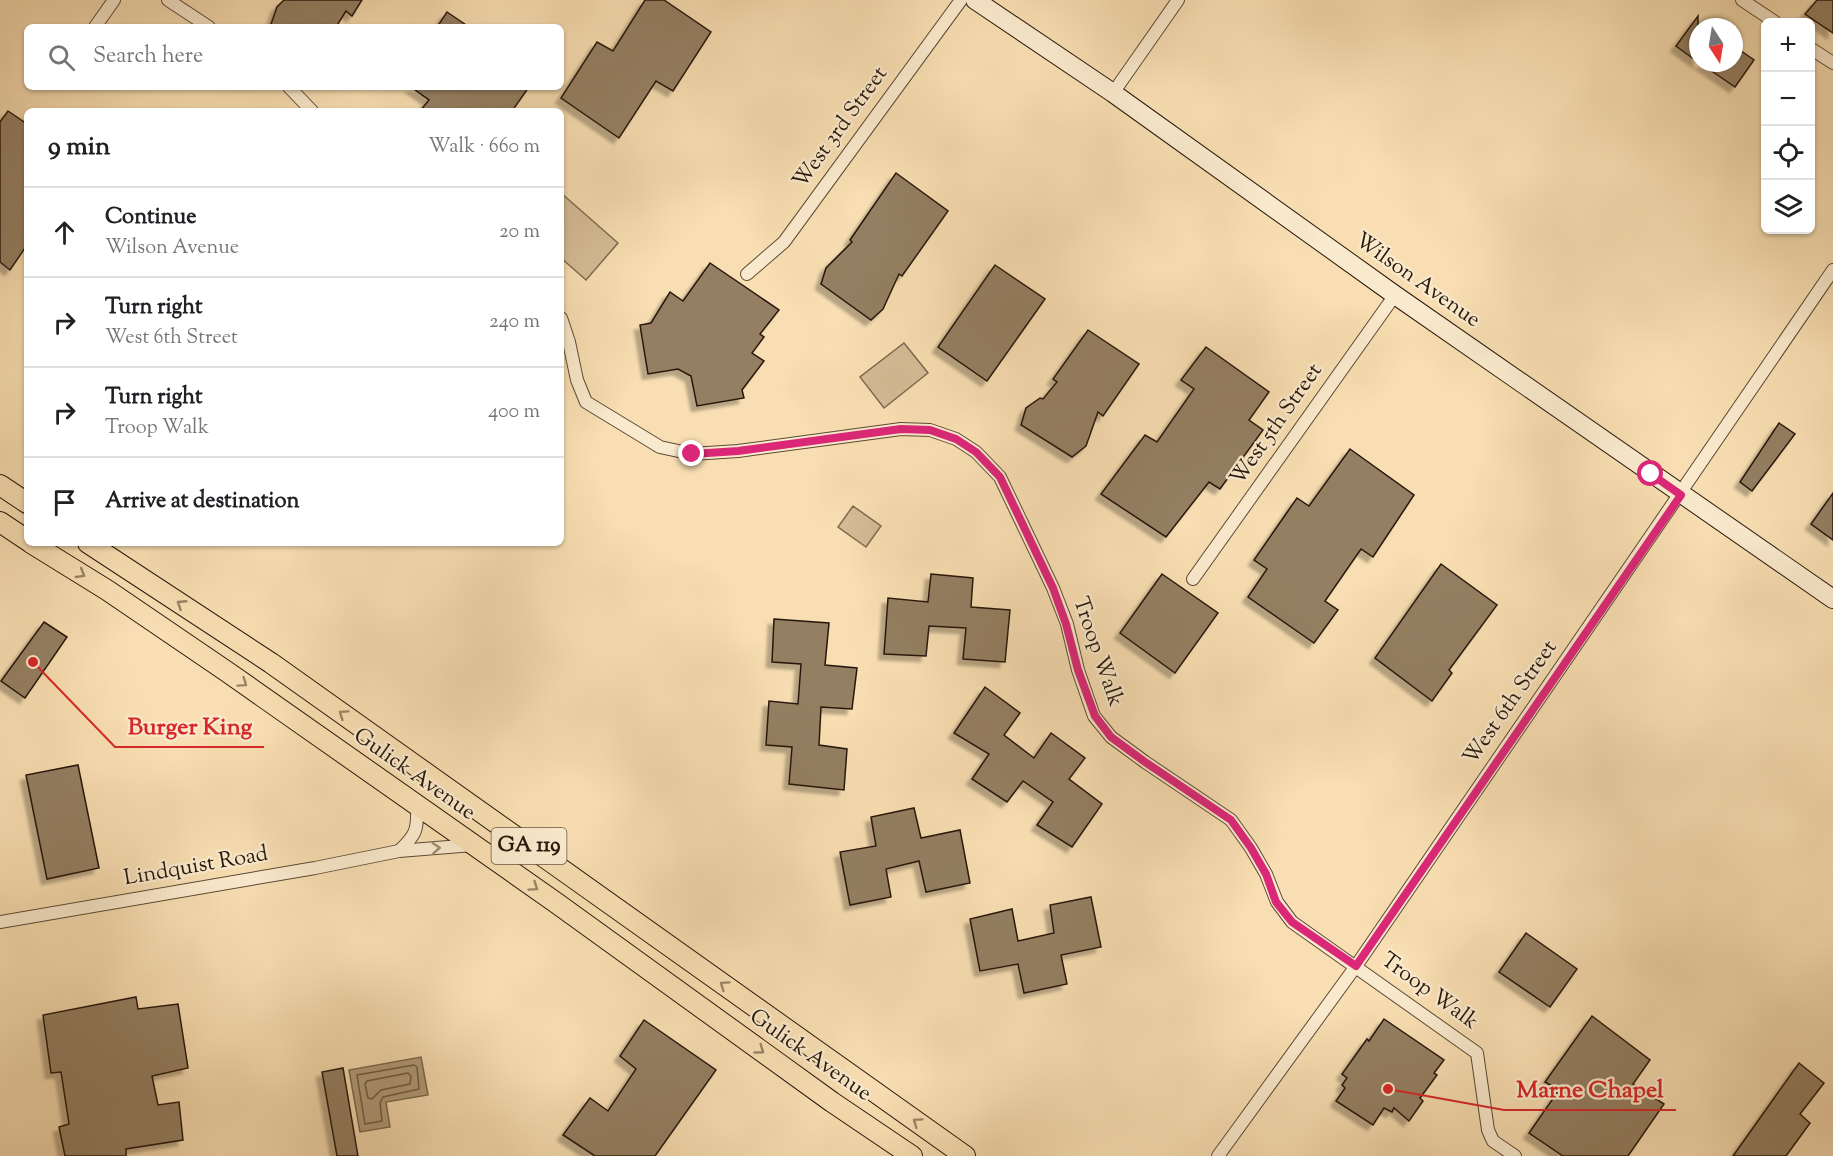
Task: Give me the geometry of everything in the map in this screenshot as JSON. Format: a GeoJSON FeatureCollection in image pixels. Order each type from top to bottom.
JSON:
{"type":"FeatureCollection","features":[{"type":"Feature","properties":{"kind":"main road"},"geometry":{"type":"LineString","coordinates":[[0,485],[24,501]]}},
{"type":"Feature","properties":{"kind":"main road"},"geometry":{"type":"LineString","coordinates":[[0,522],[24,538]]}},
{"type":"Feature","properties":{"kind":"main road","name":"Gulick Avenue"},"geometry":{"type":"LineString","coordinates":[[36,546],[117,597],[555,902],[832,1102],[912,1156]]}},
{"type":"Feature","properties":{"kind":"main road","name":"Gulick Avenue"},"geometry":{"type":"LineString","coordinates":[[93,546],[274,666],[965,1156]]}},
{"type":"Feature","properties":{"kind":"street"},"geometry":{"type":"LineString","coordinates":[[97,24],[114,0]]}},
{"type":"Feature","properties":{"kind":"street"},"geometry":{"type":"LineString","coordinates":[[168,0],[204,24]]}},
{"type":"Feature","properties":{"kind":"street","name":"West 3rd Street"},"geometry":{"type":"LineString","coordinates":[[747,274],[784,242],[961,0]]}},
{"type":"Feature","properties":{"kind":"street","name":"Wilson Avenue"},"geometry":{"type":"LineString","coordinates":[[975,0],[1113,93],[1395,295],[1833,599]]}},
{"type":"Feature","properties":{"kind":"street"},"geometry":{"type":"LineString","coordinates":[[1113,93],[1178,0]]}},
{"type":"Feature","properties":{"kind":"street"},"geometry":{"type":"LineString","coordinates":[[1742,0],[1768,18]]}},
{"type":"Feature","properties":{"kind":"street"},"geometry":{"type":"LineString","coordinates":[[1815,51],[1833,63]]}},
{"type":"Feature","properties":{"kind":"street"},"geometry":{"type":"LineString","coordinates":[[292,90],[309,108]]}},
{"type":"Feature","properties":{"kind":"street","name":"West 6th Street"},"geometry":{"type":"LineString","coordinates":[[1218,1156],[1356,966],[1681,495],[1833,270]]}},
{"type":"Feature","properties":{"kind":"street","name":"West 5th Street"},"geometry":{"type":"LineString","coordinates":[[1193,579],[1395,295]]}},
{"type":"Feature","properties":{"kind":"street","name":"Troop Walk"},"geometry":{"type":"LineString","coordinates":[[564,327],[577,380],[586,402],[660,447],[692,454],[738,451],[901,429],[930,430],[956,439],[976,452],[1000,477],[1053,588],[1066,624],[1078,670],[1095,716],[1111,737],[1231,820],[1266,874],[1276,902],[1292,922],[1477,1053],[1488,1130],[1493,1141],[1515,1156]]}},
{"type":"Feature","properties":{"kind":"street"},"geometry":{"type":"LineString","coordinates":[[399,851],[413,837],[418,824],[417,806]]}},
{"type":"Feature","properties":{"kind":"street","name":"Lindquist Road"},"geometry":{"type":"LineString","coordinates":[[0,922],[315,868],[399,851],[473,845]]}},
{"type":"Feature","properties":{"kind":"shaded area"},"geometry":{"type":"Polygon","coordinates":[[[564,196],[618,243],[586,280],[564,261],[564,196]]]}},
{"type":"Feature","properties":{"kind":"shaded area"},"geometry":{"type":"Polygon","coordinates":[[[904,343],[928,373],[884,408],[860,377],[904,343]]]}},
{"type":"Feature","properties":{"kind":"shaded area"},"geometry":{"type":"Polygon","coordinates":[[[853,506],[881,526],[866,547],[838,527],[853,506]]]}},
{"type":"Feature","properties":{"kind":"water"},"geometry":{"type":"Polygon","coordinates":[[[421,1057],[428,1095],[386,1102],[390,1127],[360,1132],[349,1070],[421,1057]]]}},
{"type":"Feature","properties":{"kind":"building"},"geometry":{"type":"Polygon","coordinates":[[[284,0],[362,0],[352,16],[346,11],[338,24],[271,24],[277,7],[284,0]]]}},
{"type":"Feature","properties":{"kind":"building"},"geometry":{"type":"Polygon","coordinates":[[[645,0],[664,0],[711,32],[673,91],[656,81],[619,138],[561,98],[597,42],[613,51],[645,0]]]}},
{"type":"Feature","properties":{"kind":"building"},"geometry":{"type":"Polygon","coordinates":[[[1817,0],[1833,0],[1833,33],[1815,21],[1815,18],[1805,14],[1817,0]]]}},
{"type":"Feature","properties":{"kind":"building"},"geometry":{"type":"Polygon","coordinates":[[[447,12],[465,24],[439,24],[447,12]]]}},
{"type":"Feature","properties":{"kind":"building"},"geometry":{"type":"Polygon","coordinates":[[[1689,28],[1689,55],[1676,46],[1689,28]]]}},
{"type":"Feature","properties":{"kind":"building"},"geometry":{"type":"Polygon","coordinates":[[[1743,52],[1754,60],[1735,87],[1713,72],[1743,72],[1743,52]]]}},
{"type":"Feature","properties":{"kind":"building"},"geometry":{"type":"Polygon","coordinates":[[[415,90],[527,90],[514,108],[422,108],[429,100],[415,90]]]}},
{"type":"Feature","properties":{"kind":"building"},"geometry":{"type":"Polygon","coordinates":[[[8,111],[24,122],[24,249],[10,270],[0,262],[0,122],[8,111]]]}},
{"type":"Feature","properties":{"kind":"building"},"geometry":{"type":"Polygon","coordinates":[[[896,173],[948,211],[902,276],[899,274],[883,309],[871,320],[821,284],[826,268],[852,242],[850,240],[896,173]]]}},
{"type":"Feature","properties":{"kind":"building"},"geometry":{"type":"Polygon","coordinates":[[[710,263],[779,310],[760,334],[764,337],[752,353],[764,361],[742,390],[744,398],[697,406],[691,376],[678,369],[648,374],[640,325],[651,323],[670,292],[683,301],[710,263]]]}},
{"type":"Feature","properties":{"kind":"building"},"geometry":{"type":"Polygon","coordinates":[[[995,265],[1045,299],[987,381],[938,347],[995,265]]]}},
{"type":"Feature","properties":{"kind":"building"},"geometry":{"type":"Polygon","coordinates":[[[1088,330],[1139,364],[1103,416],[1098,412],[1086,446],[1072,457],[1021,425],[1026,408],[1040,398],[1043,399],[1057,382],[1053,379],[1088,330]]]}},
{"type":"Feature","properties":{"kind":"building"},"geometry":{"type":"Polygon","coordinates":[[[1206,347],[1269,392],[1249,420],[1263,430],[1220,489],[1209,482],[1166,537],[1101,494],[1145,435],[1157,442],[1194,389],[1181,380],[1206,347]]]}},
{"type":"Feature","properties":{"kind":"building"},"geometry":{"type":"Polygon","coordinates":[[[1779,423],[1795,434],[1752,491],[1740,482],[1779,423]]]}},
{"type":"Feature","properties":{"kind":"building"},"geometry":{"type":"Polygon","coordinates":[[[1350,449],[1414,495],[1373,557],[1361,549],[1325,601],[1338,610],[1314,643],[1248,597],[1267,569],[1254,560],[1297,498],[1309,506],[1350,449]]]}},
{"type":"Feature","properties":{"kind":"building"},"geometry":{"type":"Polygon","coordinates":[[[1833,493],[1833,540],[1811,524],[1833,493]]]}},
{"type":"Feature","properties":{"kind":"building"},"geometry":{"type":"Polygon","coordinates":[[[1441,564],[1497,605],[1449,670],[1452,673],[1432,701],[1375,658],[1441,564]]]}},
{"type":"Feature","properties":{"kind":"building"},"geometry":{"type":"Polygon","coordinates":[[[931,574],[973,578],[971,607],[1010,610],[1005,662],[963,659],[966,628],[929,626],[926,656],[884,654],[888,598],[928,602],[931,574]]]}},
{"type":"Feature","properties":{"kind":"building"},"geometry":{"type":"Polygon","coordinates":[[[1162,574],[1218,613],[1175,673],[1120,633],[1162,574]]]}},
{"type":"Feature","properties":{"kind":"building"},"geometry":{"type":"Polygon","coordinates":[[[774,619],[829,623],[825,665],[857,668],[852,709],[821,707],[819,745],[847,749],[844,790],[789,784],[792,747],[766,745],[769,701],[798,704],[801,664],[772,662],[774,619]]]}},
{"type":"Feature","properties":{"kind":"building"},"geometry":{"type":"Polygon","coordinates":[[[44,622],[67,637],[25,698],[1,681],[44,622]]]}},
{"type":"Feature","properties":{"kind":"building"},"geometry":{"type":"Polygon","coordinates":[[[985,687],[1020,713],[1004,735],[1034,758],[1051,733],[1085,758],[1069,779],[1102,804],[1072,847],[1037,825],[1053,802],[1023,781],[1007,802],[972,779],[989,754],[954,733],[985,687]]]}},
{"type":"Feature","properties":{"kind":"building"},"geometry":{"type":"Polygon","coordinates":[[[78,765],[99,868],[47,879],[26,775],[78,765]]]}},
{"type":"Feature","properties":{"kind":"building"},"geometry":{"type":"Polygon","coordinates":[[[914,808],[921,838],[960,830],[970,883],[926,892],[919,861],[886,869],[891,897],[850,905],[840,852],[876,846],[871,817],[914,808]]]}},
{"type":"Feature","properties":{"kind":"building"},"geometry":{"type":"Polygon","coordinates":[[[1091,897],[1101,947],[1061,955],[1067,984],[1024,993],[1018,964],[980,971],[970,919],[1012,909],[1018,941],[1054,933],[1050,905],[1091,897]]]}},
{"type":"Feature","properties":{"kind":"building"},"geometry":{"type":"Polygon","coordinates":[[[1526,933],[1577,969],[1550,1007],[1499,972],[1526,933]]]}},
{"type":"Feature","properties":{"kind":"building"},"geometry":{"type":"Polygon","coordinates":[[[136,997],[138,1009],[178,1004],[188,1068],[152,1076],[158,1105],[179,1102],[183,1140],[126,1149],[126,1156],[65,1156],[59,1127],[69,1124],[61,1072],[51,1073],[43,1015],[136,997]]]}},
{"type":"Feature","properties":{"kind":"building"},"geometry":{"type":"Polygon","coordinates":[[[1592,1016],[1650,1060],[1633,1084],[1664,1104],[1628,1156],[1563,1156],[1529,1133],[1559,1090],[1545,1082],[1592,1016]]]}},
{"type":"Feature","properties":{"kind":"building"},"geometry":{"type":"Polygon","coordinates":[[[1384,1019],[1444,1060],[1434,1073],[1437,1075],[1420,1098],[1423,1101],[1409,1121],[1394,1108],[1392,1112],[1384,1108],[1373,1125],[1336,1101],[1345,1088],[1342,1085],[1347,1078],[1342,1074],[1384,1019]]]}},
{"type":"Feature","properties":{"kind":"building"},"geometry":{"type":"Polygon","coordinates":[[[644,1020],[716,1070],[655,1156],[595,1156],[563,1135],[590,1098],[608,1111],[636,1069],[620,1056],[644,1020]]]}},
{"type":"Feature","properties":{"kind":"building"},"geometry":{"type":"Polygon","coordinates":[[[1799,1063],[1824,1083],[1800,1114],[1810,1123],[1786,1156],[1733,1156],[1799,1063]]]}},
{"type":"Feature","properties":{"kind":"building"},"geometry":{"type":"Polygon","coordinates":[[[343,1068],[358,1156],[337,1156],[322,1072],[343,1068]]]}},
{"type":"Feature","properties":{"kind":"place","name":"Burger King"},"geometry":{"type":"Point","coordinates":[33,662]}},
{"type":"Feature","properties":{"kind":"place","name":"Marne Chapel"},"geometry":{"type":"Point","coordinates":[1388,1089]}},
{"type":"Feature","properties":{"kind":"route"},"geometry":{"type":"LineString","coordinates":[[692,454],[738,451],[901,429],[930,430],[956,439],[976,452],[1000,477],[1053,588],[1066,624],[1078,670],[1095,716],[1111,737],[1231,820],[1266,874],[1276,902],[1292,922],[1356,966],[1681,495],[1651,474]]}}]}
